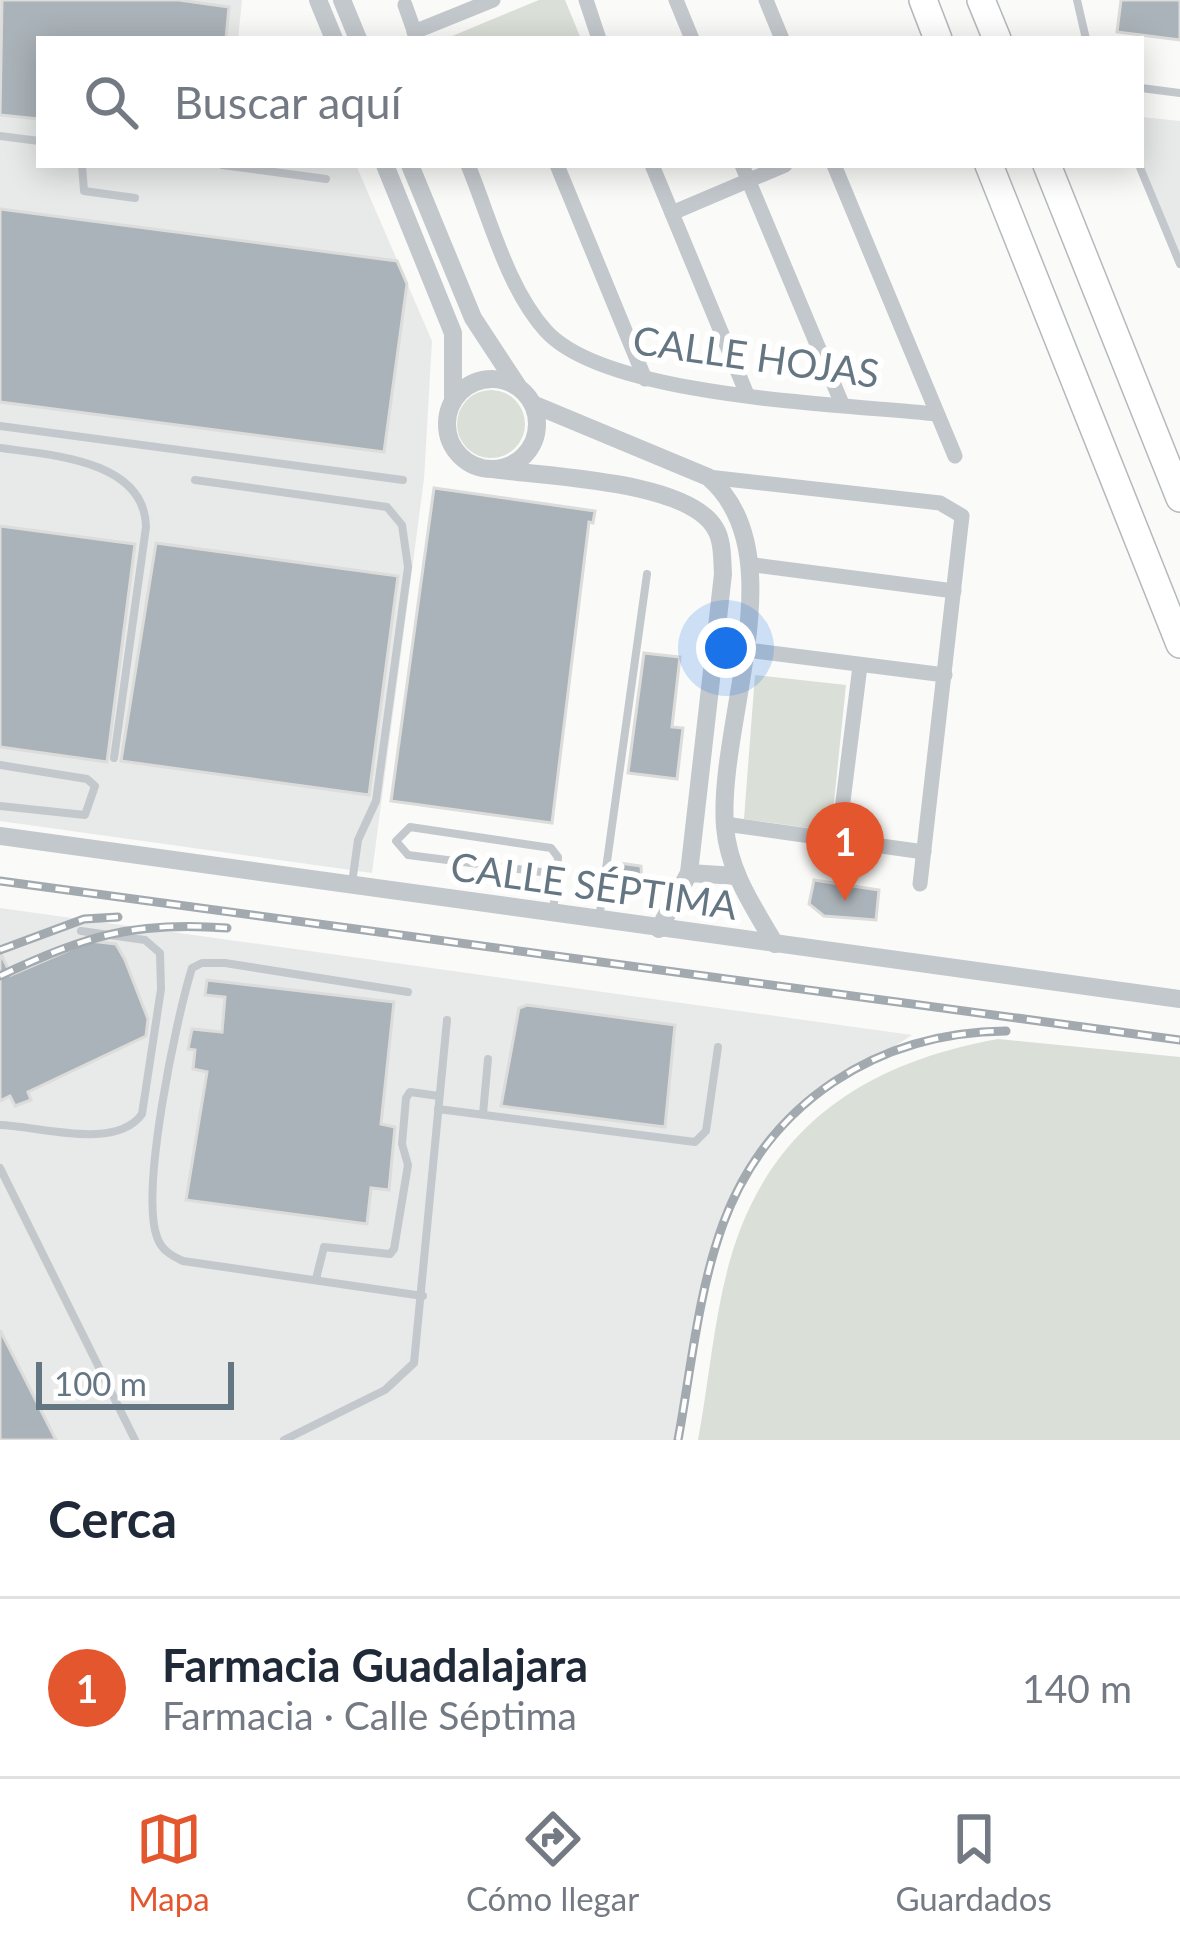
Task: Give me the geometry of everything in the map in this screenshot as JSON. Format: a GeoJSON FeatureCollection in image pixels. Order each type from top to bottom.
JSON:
{"type":"FeatureCollection","features":[{"type":"Feature","properties":{"kind":"highway"},"geometry":{"type":"LineString","coordinates":[[923,0],[937,36]]}},
{"type":"Feature","properties":{"kind":"highway"},"geometry":{"type":"LineString","coordinates":[[981,0],[996,36]]}},
{"type":"Feature","properties":{"kind":"highway"},"geometry":{"type":"LineString","coordinates":[[990,168],[1180,644]]}},
{"type":"Feature","properties":{"kind":"highway"},"geometry":{"type":"LineString","coordinates":[[1048,168],[1180,497]]}},
{"type":"Feature","properties":{"kind":"street"},"geometry":{"type":"LineString","coordinates":[[318,0],[333,36]]}},
{"type":"Feature","properties":{"kind":"street"},"geometry":{"type":"LineString","coordinates":[[342,0],[357,36]]}},
{"type":"Feature","properties":{"kind":"street"},"geometry":{"type":"LineString","coordinates":[[405,5],[415,36],[493,0]]}},
{"type":"Feature","properties":{"kind":"street"},"geometry":{"type":"LineString","coordinates":[[586,0],[598,36]]}},
{"type":"Feature","properties":{"kind":"street"},"geometry":{"type":"LineString","coordinates":[[676,0],[691,36]]}},
{"type":"Feature","properties":{"kind":"street"},"geometry":{"type":"LineString","coordinates":[[766,0],[781,36]]}},
{"type":"Feature","properties":{"kind":"street"},"geometry":{"type":"LineString","coordinates":[[386,168],[453,333],[453,401],[447,416],[453,447],[477,467],[653,492],[693,506],[717,531],[722,554],[716,646],[689,873],[659,929]]}},
{"type":"Feature","properties":{"kind":"street"},"geometry":{"type":"LineString","coordinates":[[411,168],[472,318],[535,405],[709,477],[940,503],[958,510],[962,527],[920,884]]}},
{"type":"Feature","properties":{"kind":"street","name":"CALLE HOJAS"},"geometry":{"type":"LineString","coordinates":[[469,168],[539,323],[590,364],[645,379],[936,414]]}},
{"type":"Feature","properties":{"kind":"street"},"geometry":{"type":"LineString","coordinates":[[558,168],[645,379]]}},
{"type":"Feature","properties":{"kind":"street"},"geometry":{"type":"LineString","coordinates":[[653,168],[746,392]]}},
{"type":"Feature","properties":{"kind":"street"},"geometry":{"type":"LineString","coordinates":[[835,168],[955,456]]}},
{"type":"Feature","properties":{"kind":"street"},"geometry":{"type":"LineString","coordinates":[[672,213],[745,172],[842,404]]}},
{"type":"Feature","properties":{"kind":"street"},"geometry":{"type":"LineString","coordinates":[[453,401],[482,379],[517,385]]}},
{"type":"Feature","properties":{"kind":"street"},"geometry":{"type":"LineString","coordinates":[[493,470],[515,464],[531,448],[538,428],[535,405]]}},
{"type":"Feature","properties":{"kind":"street"},"geometry":{"type":"LineString","coordinates":[[709,477],[742,515],[754,565],[725,824],[736,876],[775,944]]}},
{"type":"Feature","properties":{"kind":"street"},"geometry":{"type":"LineString","coordinates":[[754,565],[954,591]]}},
{"type":"Feature","properties":{"kind":"street"},"geometry":{"type":"LineString","coordinates":[[716,646],[944,675]]}},
{"type":"Feature","properties":{"kind":"street"},"geometry":{"type":"LineString","coordinates":[[838,841],[860,666]]}},
{"type":"Feature","properties":{"kind":"street"},"geometry":{"type":"LineString","coordinates":[[725,824],[924,852]]}},
{"type":"Feature","properties":{"kind":"street","name":"CALLE SÉPTIMA"},"geometry":{"type":"LineString","coordinates":[[0,836],[1180,999]]}},
{"type":"Feature","properties":{"kind":"street"},"geometry":{"type":"LineString","coordinates":[[689,873],[736,876]]}},
{"type":"Feature","properties":{"kind":"lane"},"geometry":{"type":"LineString","coordinates":[[1068,0],[1085,36]]}},
{"type":"Feature","properties":{"kind":"lane"},"geometry":{"type":"LineString","coordinates":[[1078,0],[1080,24]]}},
{"type":"Feature","properties":{"kind":"lane"},"geometry":{"type":"LineString","coordinates":[[1144,88],[1180,93]]}},
{"type":"Feature","properties":{"kind":"lane"},"geometry":{"type":"LineString","coordinates":[[0,136],[36,141]]}},
{"type":"Feature","properties":{"kind":"lane"},"geometry":{"type":"LineString","coordinates":[[82,168],[84,191],[135,198]]}},
{"type":"Feature","properties":{"kind":"lane"},"geometry":{"type":"LineString","coordinates":[[244,168],[326,179]]}},
{"type":"Feature","properties":{"kind":"lane"},"geometry":{"type":"LineString","coordinates":[[1140,168],[1180,264]]}},
{"type":"Feature","properties":{"kind":"lane"},"geometry":{"type":"LineString","coordinates":[[0,426],[403,480]]}},
{"type":"Feature","properties":{"kind":"lane"},"geometry":{"type":"LineString","coordinates":[[0,448],[87,465],[129,483],[142,497],[146,526],[114,758]]}},
{"type":"Feature","properties":{"kind":"lane"},"geometry":{"type":"LineString","coordinates":[[195,480],[387,507],[402,525],[408,567],[380,778],[376,801],[358,840],[352,885]]}},
{"type":"Feature","properties":{"kind":"lane"},"geometry":{"type":"LineString","coordinates":[[598,920],[647,574]]}},
{"type":"Feature","properties":{"kind":"lane"},"geometry":{"type":"LineString","coordinates":[[0,765],[87,779],[95,786],[85,815],[0,806]]}},
{"type":"Feature","properties":{"kind":"lane"},"geometry":{"type":"LineString","coordinates":[[553,914],[558,857],[544,846],[410,827],[396,841],[408,855],[556,874]]}},
{"type":"Feature","properties":{"kind":"lane"},"geometry":{"type":"LineString","coordinates":[[0,1125],[113,1133],[134,1125],[142,1114],[161,989],[160,953],[145,940],[81,931]]}},
{"type":"Feature","properties":{"kind":"lane"},"geometry":{"type":"LineString","coordinates":[[408,992],[225,964],[202,962],[192,968],[177,1015],[152,1208],[157,1240],[169,1254],[184,1261],[423,1296]]}},
{"type":"Feature","properties":{"kind":"lane"},"geometry":{"type":"LineString","coordinates":[[284,1440],[405,1375],[418,1348],[446,1020]]}},
{"type":"Feature","properties":{"kind":"lane"},"geometry":{"type":"LineString","coordinates":[[438,1109],[695,1142],[706,1131],[718,1047]]}},
{"type":"Feature","properties":{"kind":"lane"},"geometry":{"type":"LineString","coordinates":[[483,1114],[488,1059]]}},
{"type":"Feature","properties":{"kind":"lane"},"geometry":{"type":"LineString","coordinates":[[316,1279],[324,1247],[390,1254],[394,1249],[407,1165],[402,1144],[406,1098],[410,1092],[439,1096]]}},
{"type":"Feature","properties":{"kind":"lane"},"geometry":{"type":"LineString","coordinates":[[0,1168],[135,1440]]}},
{"type":"Feature","properties":{"kind":"shaded area"},"geometry":{"type":"Polygon","coordinates":[[[0,0],[242,0],[238,36],[36,36],[36,168],[357,168],[432,341],[424,479],[372,873],[0,821],[0,0]]]}},
{"type":"Feature","properties":{"kind":"shaded area"},"geometry":{"type":"Polygon","coordinates":[[[539,0],[565,0],[580,36],[452,36],[539,0]]]}},
{"type":"Feature","properties":{"kind":"shaded area"},"geometry":{"type":"Polygon","coordinates":[[[1144,117],[1180,121],[1180,255],[1144,167],[1144,117]]]}},
{"type":"Feature","properties":{"kind":"shaded area"},"geometry":{"type":"Polygon","coordinates":[[[491,390],[515,400],[525,424],[515,448],[491,458],[467,448],[457,424],[467,400],[491,390]]]}},
{"type":"Feature","properties":{"kind":"shaded area"},"geometry":{"type":"Polygon","coordinates":[[[755,675],[846,685],[831,831],[744,819],[755,675]]]}},
{"type":"Feature","properties":{"kind":"shaded area"},"geometry":{"type":"Polygon","coordinates":[[[0,908],[912,1035],[790,1114],[737,1194],[705,1295],[678,1440],[0,1440],[0,908]]]}},
{"type":"Feature","properties":{"kind":"shaded area"},"geometry":{"type":"Polygon","coordinates":[[[998,1039],[1180,1057],[1180,1440],[698,1440],[729,1264],[755,1198],[778,1160],[806,1128],[873,1080],[912,1062],[998,1039]]]}},
{"type":"Feature","properties":{"kind":"building"},"geometry":{"type":"Polygon","coordinates":[[[2,0],[179,0],[229,7],[226,36],[36,36],[36,119],[0,115],[2,0]]]}},
{"type":"Feature","properties":{"kind":"building"},"geometry":{"type":"Polygon","coordinates":[[[1121,0],[1180,0],[1180,40],[1117,32],[1121,0]]]}},
{"type":"Feature","properties":{"kind":"building"},"geometry":{"type":"Polygon","coordinates":[[[0,209],[397,261],[407,284],[384,452],[0,402],[0,209]]]}},
{"type":"Feature","properties":{"kind":"building"},"geometry":{"type":"Polygon","coordinates":[[[434,488],[595,511],[593,523],[589,522],[552,823],[391,801],[434,488]]]}},
{"type":"Feature","properties":{"kind":"building"},"geometry":{"type":"Polygon","coordinates":[[[0,526],[135,544],[107,762],[0,747],[0,526]]]}},
{"type":"Feature","properties":{"kind":"building"},"geometry":{"type":"Polygon","coordinates":[[[156,543],[398,576],[369,795],[121,761],[156,543]]]}},
{"type":"Feature","properties":{"kind":"building"},"geometry":{"type":"Polygon","coordinates":[[[644,653],[680,657],[672,727],[683,728],[677,779],[628,773],[644,653]]]}},
{"type":"Feature","properties":{"kind":"building"},"geometry":{"type":"Polygon","coordinates":[[[619,863],[641,866],[642,885],[616,885],[619,863]]]}},
{"type":"Feature","properties":{"kind":"building"},"geometry":{"type":"Polygon","coordinates":[[[814,880],[879,890],[876,920],[824,916],[809,904],[814,880]]]}},
{"type":"Feature","properties":{"kind":"building"},"geometry":{"type":"Polygon","coordinates":[[[90,941],[116,944],[148,1019],[146,1036],[28,1092],[31,1100],[15,1106],[10,1096],[0,1101],[0,952],[11,975],[90,941]]]}},
{"type":"Feature","properties":{"kind":"building"},"geometry":{"type":"Polygon","coordinates":[[[207,980],[394,1002],[381,1124],[395,1127],[389,1190],[371,1188],[367,1224],[186,1200],[207,1072],[193,1069],[195,1050],[188,1049],[192,1029],[222,1032],[225,997],[205,995],[207,980]]]}},
{"type":"Feature","properties":{"kind":"building"},"geometry":{"type":"Polygon","coordinates":[[[527,1005],[675,1025],[665,1127],[501,1106],[519,1008],[527,1005]]]}},
{"type":"Feature","properties":{"kind":"building"},"geometry":{"type":"Polygon","coordinates":[[[0,1330],[56,1440],[0,1440],[0,1330]]]}},
{"type":"Feature","properties":{"kind":"railway"},"geometry":{"type":"LineString","coordinates":[[0,881],[1180,1040]]}},
{"type":"Feature","properties":{"kind":"railway"},"geometry":{"type":"LineString","coordinates":[[0,950],[84,919],[118,917]]}},
{"type":"Feature","properties":{"kind":"railway"},"geometry":{"type":"LineString","coordinates":[[0,976],[110,934],[164,927],[227,928]]}},
{"type":"Feature","properties":{"kind":"railway"},"geometry":{"type":"LineString","coordinates":[[678,1440],[714,1250],[743,1181],[768,1143],[833,1082],[872,1060],[914,1044],[1006,1031]]}},
{"type":"Feature","properties":{"kind":"place","name":"Farmacia Guadalajara"},"geometry":{"type":"Point","coordinates":[845,901]}}]}
